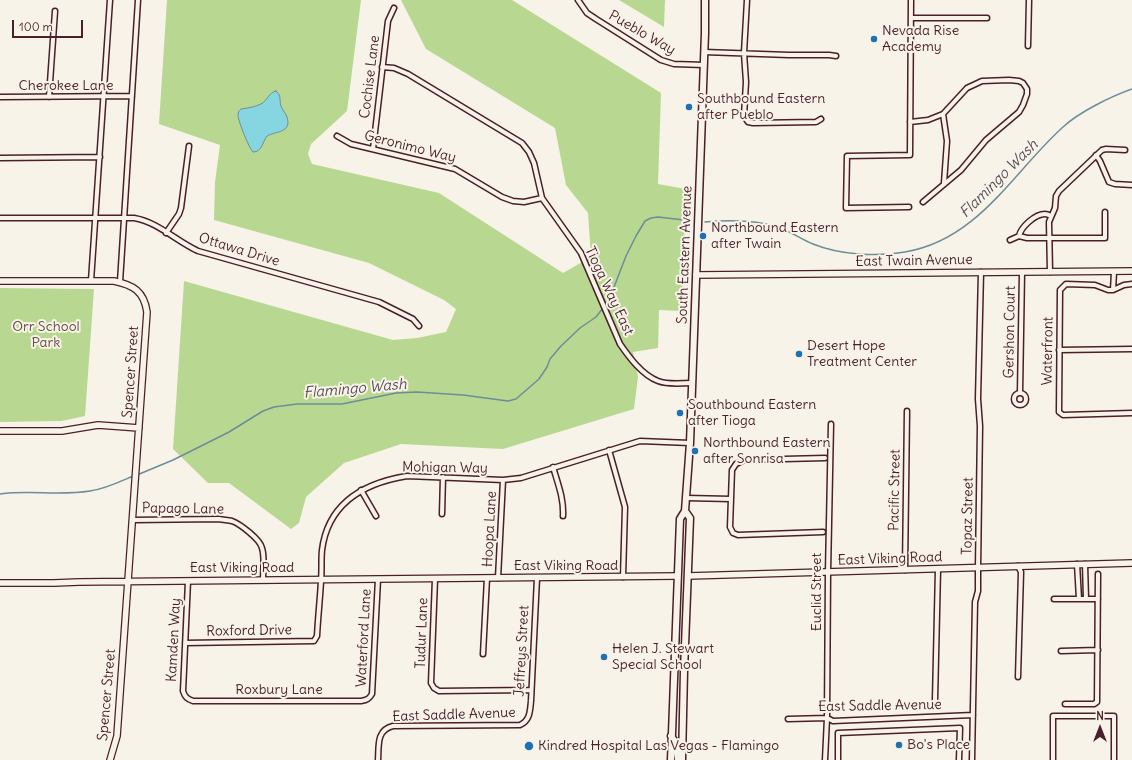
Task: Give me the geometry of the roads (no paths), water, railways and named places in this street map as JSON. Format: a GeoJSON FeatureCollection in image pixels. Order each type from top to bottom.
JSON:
{"type":"FeatureCollection","features":[{"type":"Feature","properties":{"kind":"main road","name":"South Eastern Avenue"},"geometry":{"type":"LineString","coordinates":[[671,760],[680,519],[685,511],[690,443],[704,65],[705,0]]}},
{"type":"Feature","properties":{"kind":"main road","name":"South Eastern Avenue"},"geometry":{"type":"LineString","coordinates":[[682,760],[690,518],[685,511]]}},
{"type":"Feature","properties":{"kind":"main road"},"geometry":{"type":"LineString","coordinates":[[671,736],[676,743],[678,760]]}},
{"type":"Feature","properties":{"kind":"main road"},"geometry":{"type":"LineString","coordinates":[[671,751],[674,760]]}},
{"type":"Feature","properties":{"kind":"street"},"geometry":{"type":"LineString","coordinates":[[91,281],[110,0]]}},
{"type":"Feature","properties":{"kind":"street"},"geometry":{"type":"LineString","coordinates":[[0,281],[120,282],[138,0]]}},
{"type":"Feature","properties":{"kind":"street","name":"Pueblo Way"},"geometry":{"type":"LineString","coordinates":[[578,0],[587,13],[661,60],[674,64],[704,65]]}},
{"type":"Feature","properties":{"kind":"street"},"geometry":{"type":"LineString","coordinates":[[747,0],[744,53],[746,82],[744,116],[753,123],[816,122],[821,119]]}},
{"type":"Feature","properties":{"kind":"street"},"geometry":{"type":"LineString","coordinates":[[909,207],[846,208],[847,156],[910,155],[912,0]]}},
{"type":"Feature","properties":{"kind":"street"},"geometry":{"type":"LineString","coordinates":[[1028,46],[1029,0]]}},
{"type":"Feature","properties":{"kind":"street","name":"Cochise Lane"},"geometry":{"type":"LineString","coordinates":[[373,149],[388,21],[394,8]]}},
{"type":"Feature","properties":{"kind":"street"},"geometry":{"type":"LineString","coordinates":[[49,97],[55,11]]}},
{"type":"Feature","properties":{"kind":"street"},"geometry":{"type":"LineString","coordinates":[[911,18],[987,18]]}},
{"type":"Feature","properties":{"kind":"street"},"geometry":{"type":"LineString","coordinates":[[704,52],[790,56],[836,56]]}},
{"type":"Feature","properties":{"kind":"street","name":"Tioga Way East"},"geometry":{"type":"LineString","coordinates":[[382,67],[394,68],[408,74],[522,143],[529,152],[534,163],[542,198],[581,254],[620,344],[628,356],[646,374],[657,381],[692,383]]}},
{"type":"Feature","properties":{"kind":"street"},"geometry":{"type":"LineString","coordinates":[[910,122],[928,120],[943,114],[967,88],[982,81],[1019,81],[1023,83],[1027,89],[1027,94],[1019,112],[986,140],[961,170],[923,202]]}},
{"type":"Feature","properties":{"kind":"street","name":"Cherokee Lane"},"geometry":{"type":"LineString","coordinates":[[0,97],[132,96]]}},
{"type":"Feature","properties":{"kind":"street"},"geometry":{"type":"LineString","coordinates":[[943,114],[947,141],[944,183]]}},
{"type":"Feature","properties":{"kind":"street","name":"Geronimo Way"},"geometry":{"type":"LineString","coordinates":[[337,136],[351,144],[455,169],[502,197],[513,201],[524,202],[542,198]]}},
{"type":"Feature","properties":{"kind":"street"},"geometry":{"type":"LineString","coordinates":[[166,233],[181,208],[189,146]]}},
{"type":"Feature","properties":{"kind":"street"},"geometry":{"type":"LineString","coordinates":[[1050,272],[1048,226],[1056,196],[1059,191],[1102,150],[1125,150]]}},
{"type":"Feature","properties":{"kind":"street"},"geometry":{"type":"LineString","coordinates":[[1096,155],[1107,179],[1110,182],[1115,184],[1132,185]]}},
{"type":"Feature","properties":{"kind":"street"},"geometry":{"type":"LineString","coordinates":[[0,158],[100,157]]}},
{"type":"Feature","properties":{"kind":"street"},"geometry":{"type":"LineString","coordinates":[[1010,240],[1019,236],[1026,238],[1105,238],[1105,212]]}},
{"type":"Feature","properties":{"kind":"street"},"geometry":{"type":"LineString","coordinates":[[1019,236],[1020,231],[1033,218],[1044,214],[1051,216]]}},
{"type":"Feature","properties":{"kind":"street","name":"Ottawa Drive"},"geometry":{"type":"LineString","coordinates":[[0,218],[124,218],[144,220],[184,245],[198,251],[379,302],[413,319],[419,326]]}},
{"type":"Feature","properties":{"kind":"street","name":"East Twain Avenue"},"geometry":{"type":"LineString","coordinates":[[696,275],[883,275],[981,272],[1132,271]]}},
{"type":"Feature","properties":{"kind":"street","name":"Topaz Street"},"geometry":{"type":"LineString","coordinates":[[972,760],[975,602],[978,591],[980,426],[978,399],[981,272]]}},
{"type":"Feature","properties":{"kind":"street","name":"Gershon Court"},"geometry":{"type":"LineString","coordinates":[[1020,393],[1022,272]]}},
{"type":"Feature","properties":{"kind":"street"},"geometry":{"type":"LineString","coordinates":[[1114,272],[1113,290],[1124,285],[1132,284]]}},
{"type":"Feature","properties":{"kind":"street","name":"Spencer Street"},"geometry":{"type":"LineString","coordinates":[[110,760],[117,736],[147,308],[140,293],[131,285],[120,282]]}},
{"type":"Feature","properties":{"kind":"street","name":"Waterfront"},"geometry":{"type":"LineString","coordinates":[[1113,290],[1085,284],[1066,284],[1060,290],[1058,412],[1063,415],[1132,413]]}},
{"type":"Feature","properties":{"kind":"street"},"geometry":{"type":"LineString","coordinates":[[1059,350],[1132,349]]}},
{"type":"Feature","properties":{"kind":"street","name":"Pacific Street"},"geometry":{"type":"LineString","coordinates":[[905,570],[907,411]]}},
{"type":"Feature","properties":{"kind":"street","name":"Euclid Street"},"geometry":{"type":"LineString","coordinates":[[825,760],[827,718],[831,424]]}},
{"type":"Feature","properties":{"kind":"street"},"geometry":{"type":"LineString","coordinates":[[0,431],[62,431],[98,426],[139,428]]}},
{"type":"Feature","properties":{"kind":"street","name":"Mohigan Way"},"geometry":{"type":"LineString","coordinates":[[314,641],[317,636],[322,549],[330,523],[341,506],[362,490],[393,478],[407,476],[503,480],[521,478],[640,441],[690,443]]}},
{"type":"Feature","properties":{"kind":"street"},"geometry":{"type":"LineString","coordinates":[[609,450],[624,498],[625,507],[623,577]]}},
{"type":"Feature","properties":{"kind":"street"},"geometry":{"type":"LineString","coordinates":[[823,532],[738,535],[733,532],[730,527],[732,470],[736,464],[744,460],[826,458]]}},
{"type":"Feature","properties":{"kind":"street"},"geometry":{"type":"LineString","coordinates":[[553,467],[562,496],[564,506],[563,516]]}},
{"type":"Feature","properties":{"kind":"street"},"geometry":{"type":"LineString","coordinates":[[442,514],[443,478]]}},
{"type":"Feature","properties":{"kind":"street","name":"Hoopa Lane"},"geometry":{"type":"LineString","coordinates":[[498,578],[503,480]]}},
{"type":"Feature","properties":{"kind":"street"},"geometry":{"type":"LineString","coordinates":[[362,490],[376,516]]}},
{"type":"Feature","properties":{"kind":"street"},"geometry":{"type":"LineString","coordinates":[[686,498],[731,499]]}},
{"type":"Feature","properties":{"kind":"street","name":"Papago Lane"},"geometry":{"type":"LineString","coordinates":[[132,520],[219,519],[238,524],[258,540],[261,545],[263,550],[263,580]]}},
{"type":"Feature","properties":{"kind":"street","name":"East Viking Road"},"geometry":{"type":"LineString","coordinates":[[0,584],[128,581],[688,576],[1132,563]]}},
{"type":"Feature","properties":{"kind":"street"},"geometry":{"type":"LineString","coordinates":[[1077,564],[1079,599]]}},
{"type":"Feature","properties":{"kind":"street"},"geometry":{"type":"LineString","coordinates":[[1085,564],[1086,599]]}},
{"type":"Feature","properties":{"kind":"street"},"geometry":{"type":"LineString","coordinates":[[1018,566],[1021,572],[1018,677]]}},
{"type":"Feature","properties":{"kind":"street"},"geometry":{"type":"LineString","coordinates":[[935,700],[938,569]]}},
{"type":"Feature","properties":{"kind":"street"},"geometry":{"type":"LineString","coordinates":[[1065,704],[1094,704],[1097,702],[1098,574]]}},
{"type":"Feature","properties":{"kind":"street"},"geometry":{"type":"LineString","coordinates":[[483,654],[486,578]]}},
{"type":"Feature","properties":{"kind":"street","name":"Jeffreys Street"},"geometry":{"type":"LineString","coordinates":[[524,724],[529,716],[537,578]]}},
{"type":"Feature","properties":{"kind":"street","name":"Waterford Lane"},"geometry":{"type":"LineString","coordinates":[[370,698],[372,694],[378,579]]}},
{"type":"Feature","properties":{"kind":"street","name":"Tudur Lane"},"geometry":{"type":"LineString","coordinates":[[435,579],[431,683],[434,688],[439,691],[531,690]]}},
{"type":"Feature","properties":{"kind":"street","name":"Kamden Way"},"geometry":{"type":"LineString","coordinates":[[188,581],[183,691],[184,695],[188,699]]}},
{"type":"Feature","properties":{"kind":"street"},"geometry":{"type":"LineString","coordinates":[[1054,599],[1098,599]]}},
{"type":"Feature","properties":{"kind":"street","name":"Roxford Drive"},"geometry":{"type":"LineString","coordinates":[[185,643],[314,641]]}},
{"type":"Feature","properties":{"kind":"street"},"geometry":{"type":"LineString","coordinates":[[1061,651],[1098,650]]}},
{"type":"Feature","properties":{"kind":"street","name":"Roxbury Lane"},"geometry":{"type":"LineString","coordinates":[[188,699],[193,701],[361,701],[370,698]]}},
{"type":"Feature","properties":{"kind":"street","name":"East Saddle Avenue"},"geometry":{"type":"LineString","coordinates":[[788,719],[827,718],[833,721],[973,715]]}},
{"type":"Feature","properties":{"kind":"street"},"geometry":{"type":"LineString","coordinates":[[1053,760],[1053,716],[1114,716],[1114,760]]}},
{"type":"Feature","properties":{"kind":"street","name":"East Saddle Avenue"},"geometry":{"type":"LineString","coordinates":[[378,760],[381,735],[384,730],[393,726],[524,724]]}},
{"type":"Feature","properties":{"kind":"street"},"geometry":{"type":"LineString","coordinates":[[838,760],[838,732],[960,728],[959,760]]}},
{"type":"Feature","properties":{"kind":"water"},"geometry":{"type":"Polygon","coordinates":[[[276,91],[280,98],[280,104],[287,117],[287,126],[282,131],[267,136],[260,149],[253,152],[238,118],[238,112],[241,109],[254,107],[261,104],[271,93],[276,91]]]}},
{"type":"Feature","properties":{"kind":"waterway","name":"Flamingo Wash"},"geometry":{"type":"LineString","coordinates":[[705,222],[742,221],[760,223],[782,229],[824,248],[847,253],[871,255],[894,254],[931,245],[953,234],[974,219],[993,202],[1045,145],[1070,121],[1096,105],[1132,89]]}},
{"type":"Feature","properties":{"kind":"waterway","name":"Flamingo Wash"},"geometry":{"type":"LineString","coordinates":[[137,475],[173,460],[229,432],[263,411],[274,407],[297,404],[342,404],[396,393],[417,392],[463,395],[508,401],[516,399],[539,379],[547,367],[550,359],[561,346],[580,328],[596,317],[609,300],[626,256],[645,221],[658,217],[684,220]]}},
{"type":"Feature","properties":{"kind":"waterway","name":"Flamingo Wash"},"geometry":{"type":"LineString","coordinates":[[0,494],[68,493],[90,491],[107,487],[133,476]]}},
{"type":"Feature","properties":{"kind":"place","name":"Nevada Rise Academy"},"geometry":{"type":"Point","coordinates":[874,39]}},
{"type":"Feature","properties":{"kind":"place","name":"Southbound Eastern after Pueblo"},"geometry":{"type":"Point","coordinates":[689,107]}},
{"type":"Feature","properties":{"kind":"place","name":"Northbound Eastern after Twain"},"geometry":{"type":"Point","coordinates":[703,236]}},
{"type":"Feature","properties":{"kind":"place","name":"Desert Hope Treatment Center"},"geometry":{"type":"Point","coordinates":[799,354]}},
{"type":"Feature","properties":{"kind":"place","name":"Southbound Eastern after Tioga"},"geometry":{"type":"Point","coordinates":[680,413]}},
{"type":"Feature","properties":{"kind":"place","name":"Northbound Eastern after Sonrisa"},"geometry":{"type":"Point","coordinates":[695,451]}},
{"type":"Feature","properties":{"kind":"place","name":"Helen J. Stewart Special School"},"geometry":{"type":"Point","coordinates":[604,657]}},
{"type":"Feature","properties":{"kind":"place","name":"Bo's Place"},"geometry":{"type":"Point","coordinates":[899,745]}},
{"type":"Feature","properties":{"kind":"place","name":"Kindred Hospital Las Vegas - Flamingo"},"geometry":{"type":"Point","coordinates":[529,746]}},
{"type":"Feature","properties":{"kind":"park label","name":"Orr School Park"},"geometry":{"type":"Point","coordinates":[46,336]}}]}
